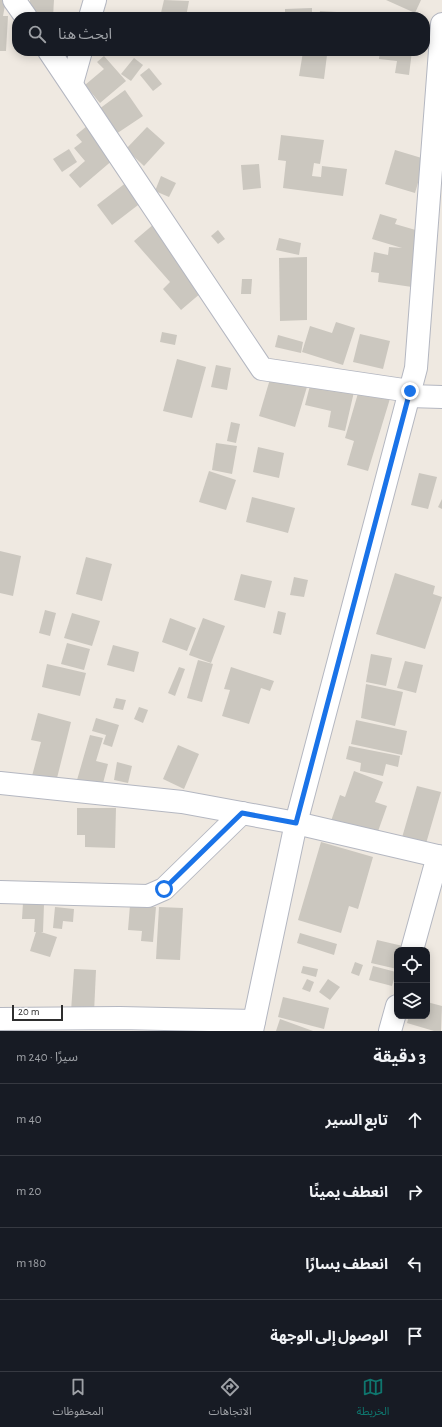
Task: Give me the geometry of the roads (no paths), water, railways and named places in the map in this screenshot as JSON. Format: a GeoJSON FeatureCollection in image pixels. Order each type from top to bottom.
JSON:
{"type":"FeatureCollection","features":[{"type":"Feature","properties":{"kind":"street"},"geometry":{"type":"LineString","coordinates":[[14,0],[22,12]]}},
{"type":"Feature","properties":{"kind":"street"},"geometry":{"type":"LineString","coordinates":[[91,12],[95,0]]}},
{"type":"Feature","properties":{"kind":"street"},"geometry":{"type":"LineString","coordinates":[[0,1019],[120,1018],[253,1026],[296,823],[416,368],[442,24]]}},
{"type":"Feature","properties":{"kind":"street"},"geometry":{"type":"LineString","coordinates":[[53,56],[262,369],[409,394],[442,397]]}},
{"type":"Feature","properties":{"kind":"street"},"geometry":{"type":"LineString","coordinates":[[72,83],[80,56]]}},
{"type":"Feature","properties":{"kind":"street"},"geometry":{"type":"LineString","coordinates":[[0,783],[182,802],[296,823],[440,856],[413,947]]}},
{"type":"Feature","properties":{"kind":"street"},"geometry":{"type":"LineString","coordinates":[[0,892],[148,896],[164,889],[242,813]]}},
{"type":"Feature","properties":{"kind":"street"},"geometry":{"type":"LineString","coordinates":[[390,1031],[394,1017]]}}]}
